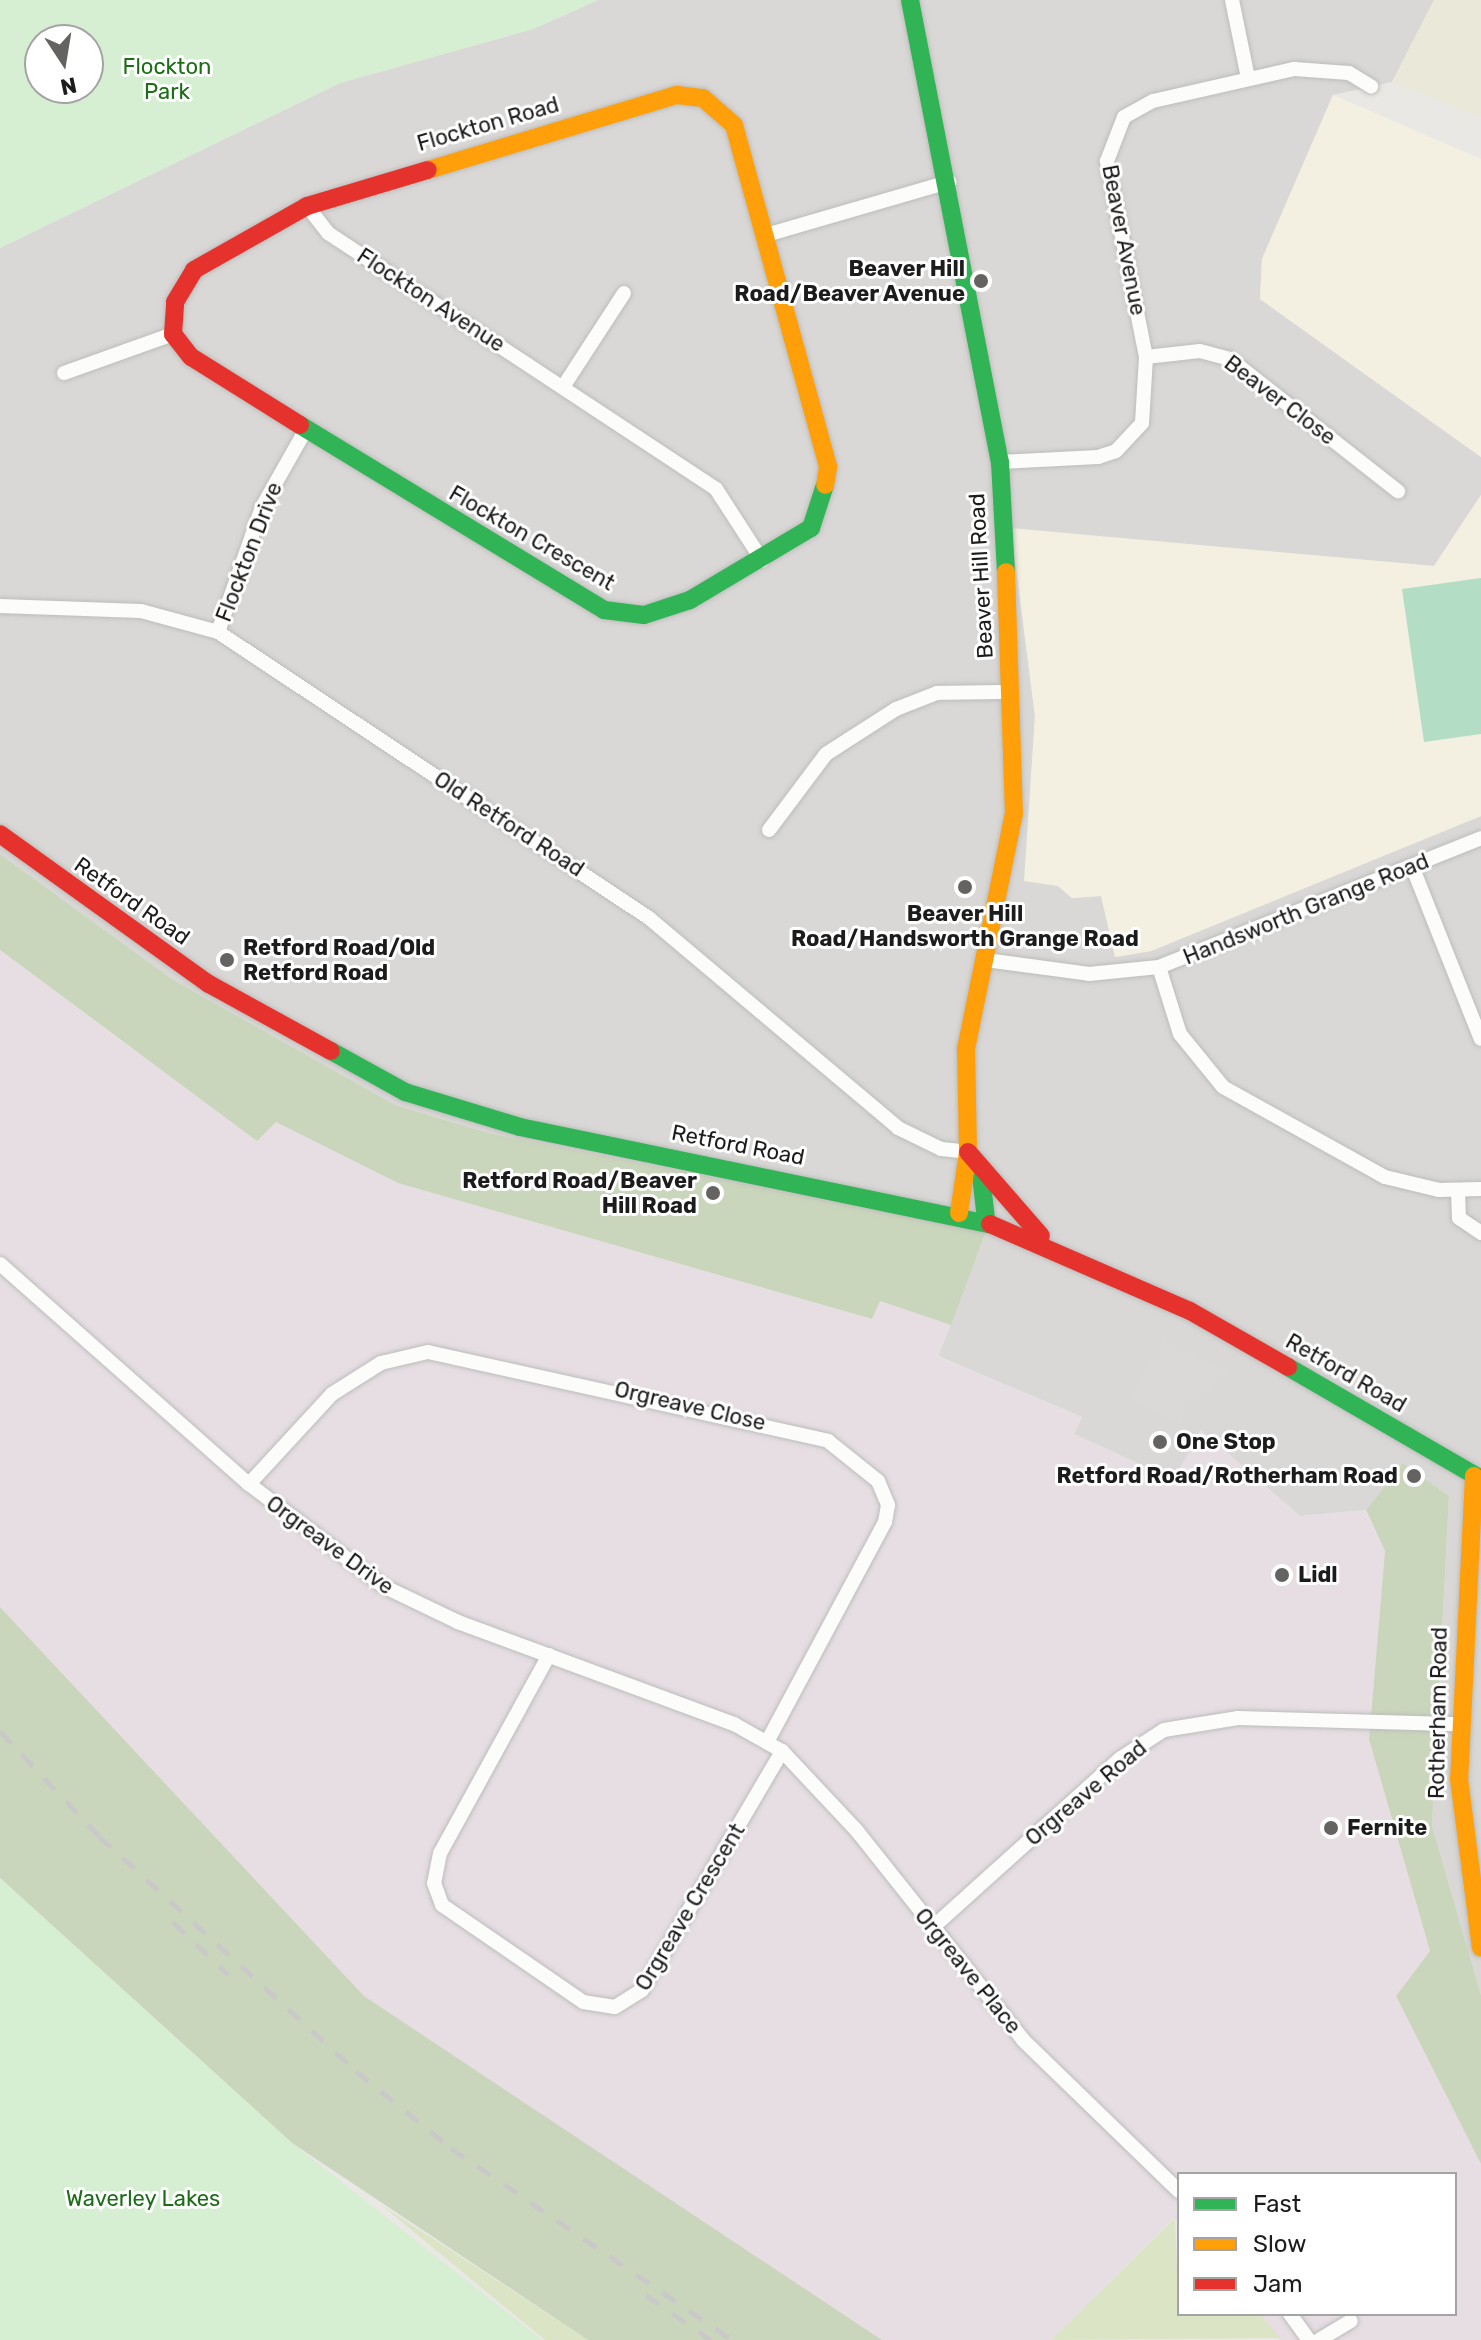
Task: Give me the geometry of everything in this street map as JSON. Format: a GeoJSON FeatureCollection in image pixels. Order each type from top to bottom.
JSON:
{"type":"FeatureCollection","features":[{"type":"Feature","properties":{"kind":"main road","name":"Beaver Hill Road"},"geometry":{"type":"LineString","coordinates":[[910,0],[949,182],[1000,462],[1012,692],[1014,814],[966,1049],[974,1159],[986,1219]]}},
{"type":"Feature","properties":{"kind":"main road","name":"Flockton Road"},"geometry":{"type":"LineString","coordinates":[[173,334],[175,302],[194,270],[307,206],[690,95],[715,105],[734,125],[766,235]]}},
{"type":"Feature","properties":{"kind":"main road","name":"Flockton Crescent"},"geometry":{"type":"LineString","coordinates":[[305,431],[587,601],[623,615],[665,610],[762,560],[811,528],[828,487],[825,446],[766,235]]}},
{"type":"Feature","properties":{"kind":"main road"},"geometry":{"type":"LineString","coordinates":[[173,334],[191,357],[305,431]]}},
{"type":"Feature","properties":{"kind":"main road","name":"Retford Road"},"geometry":{"type":"LineString","coordinates":[[0,834],[209,984],[405,1092],[520,1127],[959,1213],[1044,1239],[1190,1311],[1478,1478]]}},
{"type":"Feature","properties":{"kind":"main road","name":"Beaver Hill Road"},"geometry":{"type":"LineString","coordinates":[[959,1213],[974,1159]]}},
{"type":"Feature","properties":{"kind":"main road"},"geometry":{"type":"LineString","coordinates":[[974,1159],[1044,1239]]}},
{"type":"Feature","properties":{"kind":"main road","name":"Rotherham Road"},"geometry":{"type":"LineString","coordinates":[[1478,1478],[1459,1724],[1472,1828],[1481,1948]]}},
{"type":"Feature","properties":{"kind":"street"},"geometry":{"type":"LineString","coordinates":[[1232,0],[1248,78]]}},
{"type":"Feature","properties":{"kind":"street","name":"Beaver Avenue"},"geometry":{"type":"LineString","coordinates":[[1000,462],[1116,451],[1142,423],[1146,357],[1108,145],[1137,107],[1248,78],[1324,68],[1371,86]]}},
{"type":"Feature","properties":{"kind":"street"},"geometry":{"type":"LineString","coordinates":[[766,235],[949,182]]}},
{"type":"Feature","properties":{"kind":"street","name":"Flockton Avenue"},"geometry":{"type":"LineString","coordinates":[[307,206],[328,233],[716,489],[762,560]]}},
{"type":"Feature","properties":{"kind":"street"},"geometry":{"type":"LineString","coordinates":[[563,387],[624,293]]}},
{"type":"Feature","properties":{"kind":"street"},"geometry":{"type":"LineString","coordinates":[[64,373],[173,334]]}},
{"type":"Feature","properties":{"kind":"street","name":"Beaver Close"},"geometry":{"type":"LineString","coordinates":[[1146,357],[1200,351],[1230,359],[1398,491]]}},
{"type":"Feature","properties":{"kind":"street","name":"Flockton Drive"},"geometry":{"type":"LineString","coordinates":[[218,632],[262,507],[305,431]]}},
{"type":"Feature","properties":{"kind":"street","name":"Old Retford Road"},"geometry":{"type":"LineString","coordinates":[[0,606],[141,611],[218,632],[649,918],[898,1128],[941,1149],[974,1159]]}},
{"type":"Feature","properties":{"kind":"street"},"geometry":{"type":"LineString","coordinates":[[769,830],[826,754],[896,709],[937,693],[1012,692]]}},
{"type":"Feature","properties":{"kind":"street","name":"Handsworth Grange Road"},"geometry":{"type":"LineString","coordinates":[[986,960],[1089,974],[1159,967],[1481,838]]}},
{"type":"Feature","properties":{"kind":"street"},"geometry":{"type":"LineString","coordinates":[[1412,866],[1476,1010],[1481,1039]]}},
{"type":"Feature","properties":{"kind":"street"},"geometry":{"type":"LineString","coordinates":[[1159,967],[1180,1034],[1223,1087],[1362,1167],[1458,1191],[1481,1189]]}},
{"type":"Feature","properties":{"kind":"street"},"geometry":{"type":"LineString","coordinates":[[1458,1191],[1459,1218],[1481,1233]]}},
{"type":"Feature","properties":{"kind":"street","name":"Orgreave Drive"},"geometry":{"type":"LineString","coordinates":[[0,1264],[249,1484],[407,1600],[768,1740]]}},
{"type":"Feature","properties":{"kind":"street","name":"Orgreave Close"},"geometry":{"type":"LineString","coordinates":[[249,1484],[332,1394],[381,1363],[428,1352],[828,1441],[878,1481],[888,1505],[885,1522],[768,1740]]}},
{"type":"Feature","properties":{"kind":"street","name":"Orgreave Crescent"},"geometry":{"type":"LineString","coordinates":[[549,1655],[440,1853],[434,1883],[442,1905],[583,2002],[615,2007],[642,1990],[782,1751]]}},
{"type":"Feature","properties":{"kind":"street","name":"Orgreave Road"},"geometry":{"type":"LineString","coordinates":[[932,1928],[1121,1758],[1164,1730],[1238,1718],[1459,1724]]}},
{"type":"Feature","properties":{"kind":"street","name":"Orgreave Place"},"geometry":{"type":"LineString","coordinates":[[768,1740],[782,1751],[1023,2040],[1177,2189]]}},
{"type":"Feature","properties":{"kind":"street"},"geometry":{"type":"LineString","coordinates":[[1291,2316],[1309,2340]]}},
{"type":"Feature","properties":{"kind":"street"},"geometry":{"type":"LineString","coordinates":[[1319,2340],[1351,2321]]}},
{"type":"Feature","properties":{"kind":"shaded area"},"geometry":{"type":"Polygon","coordinates":[[[598,0],[1434,0],[1392,82],[1333,95],[1262,259],[1260,299],[1481,457],[1481,495],[1434,566],[1011,529],[1035,716],[1025,880],[1058,886],[1072,898],[1101,896],[1116,957],[1151,951],[1481,816],[1481,1995],[1432,1826],[1449,1496],[1403,1463],[1366,1510],[1300,1516],[1201,1430],[1174,1480],[1074,1434],[1082,1417],[938,1356],[986,1233],[489,1133],[395,1105],[172,979],[0,854],[0,248],[340,83],[533,29],[598,0]]]}},
{"type":"Feature","properties":{"kind":"shaded area"},"geometry":{"type":"Polygon","coordinates":[[[1434,0],[1481,0],[1481,118],[1392,82],[1434,0]]]}},
{"type":"Feature","properties":{"kind":"shaded area"},"geometry":{"type":"Polygon","coordinates":[[[1333,95],[1481,159],[1481,457],[1260,299],[1262,259],[1333,95]]]}},
{"type":"Feature","properties":{"kind":"shaded area"},"geometry":{"type":"Polygon","coordinates":[[[1481,495],[1481,816],[1151,951],[1115,957],[1101,896],[1072,898],[1058,886],[1024,881],[1035,716],[1011,528],[1434,566],[1481,495]]]}},
{"type":"Feature","properties":{"kind":"shaded area"},"geometry":{"type":"Polygon","coordinates":[[[0,950],[132,1049],[398,1183],[871,1319],[880,1301],[951,1325],[938,1357],[1082,1417],[1074,1434],[1173,1480],[1201,1430],[1300,1516],[1365,1510],[1385,1551],[1369,1739],[1430,1951],[1396,1996],[1481,2164],[1481,2340],[1279,2340],[1261,2316],[1457,2316],[1457,2172],[1177,2172],[1177,2220],[1174,2218],[1051,2340],[882,2340],[364,1996],[0,1607],[0,950]]]}},
{"type":"Feature","properties":{"kind":"shaded area"},"geometry":{"type":"Polygon","coordinates":[[[1164,1338],[1232,1374],[1187,1407],[1181,1424],[1128,1398],[1164,1338]]]}},
{"type":"Feature","properties":{"kind":"green space","name":"Flockton Park"},"geometry":{"type":"Polygon","coordinates":[[[0,0],[598,0],[533,29],[340,83],[0,248],[0,0]]]}},
{"type":"Feature","properties":{"kind":"green space"},"geometry":{"type":"Polygon","coordinates":[[[1481,578],[1481,734],[1424,742],[1402,589],[1481,578]]]}},
{"type":"Feature","properties":{"kind":"green space"},"geometry":{"type":"Polygon","coordinates":[[[0,854],[172,979],[395,1105],[489,1133],[986,1232],[951,1325],[880,1301],[872,1319],[398,1183],[276,1122],[257,1141],[0,950],[0,854]]]}},
{"type":"Feature","properties":{"kind":"green space"},"geometry":{"type":"Polygon","coordinates":[[[1403,1463],[1449,1496],[1432,1826],[1481,1995],[1481,2164],[1396,1996],[1430,1951],[1369,1739],[1385,1551],[1366,1510],[1403,1463]]]}},
{"type":"Feature","properties":{"kind":"green space"},"geometry":{"type":"Polygon","coordinates":[[[0,1607],[364,1996],[882,2340],[588,2340],[292,2143],[0,1878],[0,1607]]]}},
{"type":"Feature","properties":{"kind":"green space","name":"Waverley Lakes"},"geometry":{"type":"Polygon","coordinates":[[[0,1878],[292,2143],[542,2340],[0,2340],[0,1878]]]}},
{"type":"Feature","properties":{"kind":"green space"},"geometry":{"type":"Polygon","coordinates":[[[380,2204],[588,2340],[545,2340],[380,2204]]]}},
{"type":"Feature","properties":{"kind":"green space"},"geometry":{"type":"Polygon","coordinates":[[[1175,2218],[1177,2316],[1262,2316],[1281,2338],[1051,2340],[1175,2218]]]}},
{"type":"Feature","properties":{"kind":"railway"},"geometry":{"type":"LineString","coordinates":[[0,1731],[99,1836],[356,2071],[451,2148],[732,2340]]}},
{"type":"Feature","properties":{"kind":"railway"},"geometry":{"type":"LineString","coordinates":[[173,1922],[228,1974]]}},
{"type":"Feature","properties":{"kind":"railway"},"geometry":{"type":"LineString","coordinates":[[646,2295],[711,2340]]}},
{"type":"Feature","properties":{"kind":"traffic: fast"},"geometry":{"type":"LineString","coordinates":[[910,0],[1000,462],[1006,572]]}},
{"type":"Feature","properties":{"kind":"traffic: fast"},"geometry":{"type":"LineString","coordinates":[[300,425],[604,610],[644,615],[690,600],[811,528],[825,485]]}},
{"type":"Feature","properties":{"kind":"traffic: fast"},"geometry":{"type":"LineString","coordinates":[[331,1051],[405,1092],[520,1127],[990,1224]]}},
{"type":"Feature","properties":{"kind":"traffic: fast"},"geometry":{"type":"LineString","coordinates":[[980,1167],[986,1219]]}},
{"type":"Feature","properties":{"kind":"traffic: fast"},"geometry":{"type":"LineString","coordinates":[[1288,1367],[1481,1479]]}},
{"type":"Feature","properties":{"kind":"traffic: slow"},"geometry":{"type":"LineString","coordinates":[[677,95],[703,98],[734,125],[828,467],[825,485]]}},
{"type":"Feature","properties":{"kind":"traffic: slow"},"geometry":{"type":"LineString","coordinates":[[428,170],[677,95]]}},
{"type":"Feature","properties":{"kind":"traffic: slow"},"geometry":{"type":"LineString","coordinates":[[959,1213],[968,1152],[966,1049],[1014,814],[1006,572]]}},
{"type":"Feature","properties":{"kind":"traffic: slow"},"geometry":{"type":"LineString","coordinates":[[1474,1476],[1459,1779],[1481,1948]]}},
{"type":"Feature","properties":{"kind":"traffic: jam"},"geometry":{"type":"LineString","coordinates":[[300,425],[191,357],[173,334],[175,302],[194,270],[307,206],[428,170]]}},
{"type":"Feature","properties":{"kind":"traffic: jam"},"geometry":{"type":"LineString","coordinates":[[0,834],[209,984],[331,1051]]}},
{"type":"Feature","properties":{"kind":"traffic: jam"},"geometry":{"type":"LineString","coordinates":[[968,1152],[1041,1236]]}},
{"type":"Feature","properties":{"kind":"traffic: jam"},"geometry":{"type":"LineString","coordinates":[[990,1224],[1190,1311],[1288,1367]]}},
{"type":"Feature","properties":{"kind":"place","name":"Beaver Hill Road/Beaver Avenue"},"geometry":{"type":"Point","coordinates":[981,281]}},
{"type":"Feature","properties":{"kind":"place","name":"Beaver Hill Road/Handsworth Grange Road"},"geometry":{"type":"Point","coordinates":[965,887]}},
{"type":"Feature","properties":{"kind":"place","name":"Retford Road/Old Retford Road"},"geometry":{"type":"Point","coordinates":[227,960]}},
{"type":"Feature","properties":{"kind":"place","name":"Retford Road/Beaver Hill Road"},"geometry":{"type":"Point","coordinates":[713,1193]}},
{"type":"Feature","properties":{"kind":"place","name":"One Stop"},"geometry":{"type":"Point","coordinates":[1160,1442]}},
{"type":"Feature","properties":{"kind":"place","name":"Retford Road/Rotherham Road"},"geometry":{"type":"Point","coordinates":[1414,1476]}},
{"type":"Feature","properties":{"kind":"place","name":"Lidl"},"geometry":{"type":"Point","coordinates":[1282,1575]}},
{"type":"Feature","properties":{"kind":"place","name":"Fernite"},"geometry":{"type":"Point","coordinates":[1331,1828]}}]}
